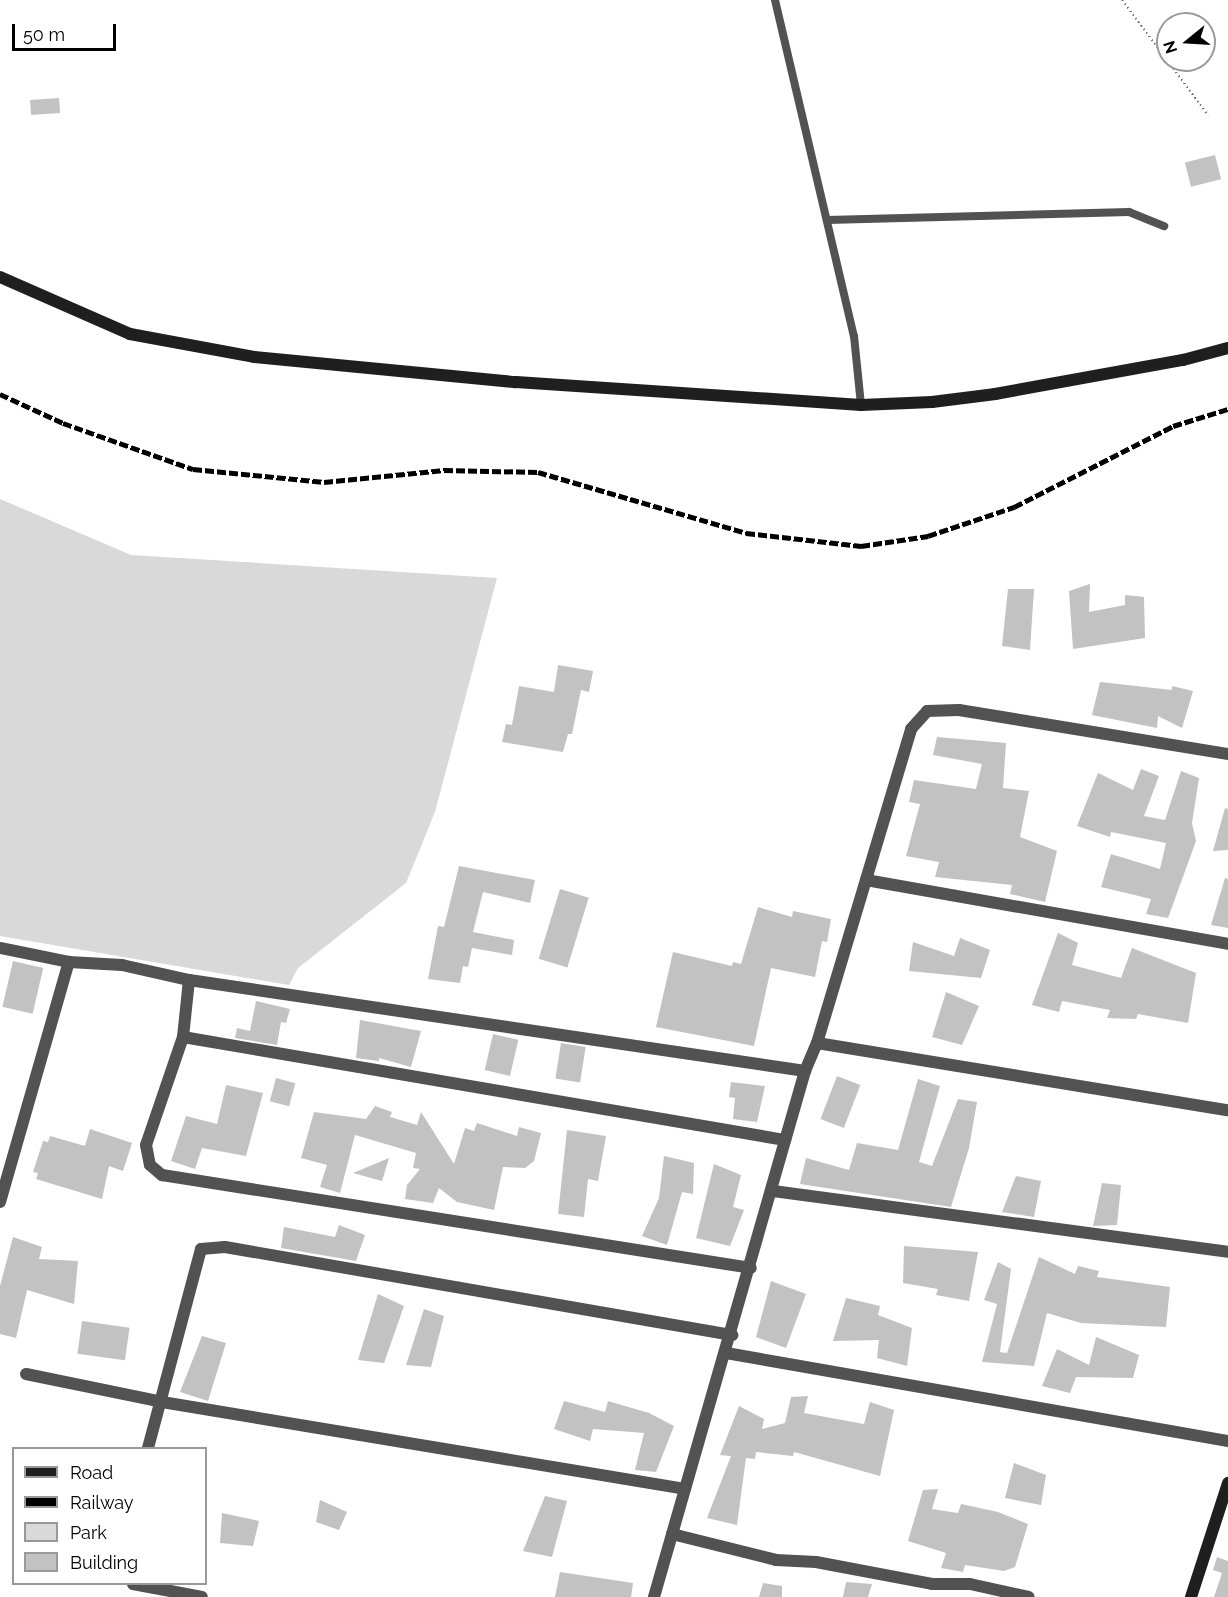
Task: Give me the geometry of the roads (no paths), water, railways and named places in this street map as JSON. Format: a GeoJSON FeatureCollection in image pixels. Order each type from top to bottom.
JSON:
{"type":"FeatureCollection","features":[{"type":"Feature","properties":{"kind":"street"},"geometry":{"type":"LineString","coordinates":[[0,276],[130,334],[254,357],[516,382],[861,405],[932,402],[996,394],[1228,348]]}},
{"type":"Feature","properties":{"kind":"street"},"geometry":{"type":"LineString","coordinates":[[654,1597],[732,1335],[805,1071],[817,1043],[911,729],[927,711],[959,710],[1228,754]]}},
{"type":"Feature","properties":{"kind":"street"},"geometry":{"type":"LineString","coordinates":[[866,880],[1228,944]]}},
{"type":"Feature","properties":{"kind":"street"},"geometry":{"type":"LineString","coordinates":[[0,948],[69,962],[122,965],[189,980],[805,1071]]}},
{"type":"Feature","properties":{"kind":"street"},"geometry":{"type":"LineString","coordinates":[[0,1202],[69,962]]}},
{"type":"Feature","properties":{"kind":"street"},"geometry":{"type":"LineString","coordinates":[[189,980],[183,1037],[146,1145],[150,1165],[162,1175],[751,1268]]}},
{"type":"Feature","properties":{"kind":"street"},"geometry":{"type":"LineString","coordinates":[[183,1037],[785,1140]]}},
{"type":"Feature","properties":{"kind":"street"},"geometry":{"type":"LineString","coordinates":[[817,1043],[1228,1110]]}},
{"type":"Feature","properties":{"kind":"street"},"geometry":{"type":"LineString","coordinates":[[773,1191],[1228,1252]]}},
{"type":"Feature","properties":{"kind":"street"},"geometry":{"type":"LineString","coordinates":[[149,1447],[201,1249],[225,1247],[732,1335]]}},
{"type":"Feature","properties":{"kind":"street"},"geometry":{"type":"LineString","coordinates":[[726,1353],[1228,1441]]}},
{"type":"Feature","properties":{"kind":"street"},"geometry":{"type":"LineString","coordinates":[[26,1374],[162,1402],[685,1490]]}},
{"type":"Feature","properties":{"kind":"street"},"geometry":{"type":"LineString","coordinates":[[1191,1597],[1228,1483]]}},
{"type":"Feature","properties":{"kind":"street"},"geometry":{"type":"LineString","coordinates":[[672,1534],[777,1560],[816,1562],[932,1584],[970,1584],[1029,1597]]}},
{"type":"Feature","properties":{"kind":"street"},"geometry":{"type":"LineString","coordinates":[[138,1585],[202,1597]]}},
{"type":"Feature","properties":{"kind":"lane"},"geometry":{"type":"LineString","coordinates":[[775,0],[854,336],[861,405]]}},
{"type":"Feature","properties":{"kind":"lane"},"geometry":{"type":"LineString","coordinates":[[827,220],[1129,212],[1164,226]]}},
{"type":"Feature","properties":{"kind":"railway"},"geometry":{"type":"LineString","coordinates":[[0,394],[63,423],[193,469],[324,482],[444,470],[538,472],[746,533],[861,546],[928,536],[1014,507],[1173,426],[1228,409]]}}]}
